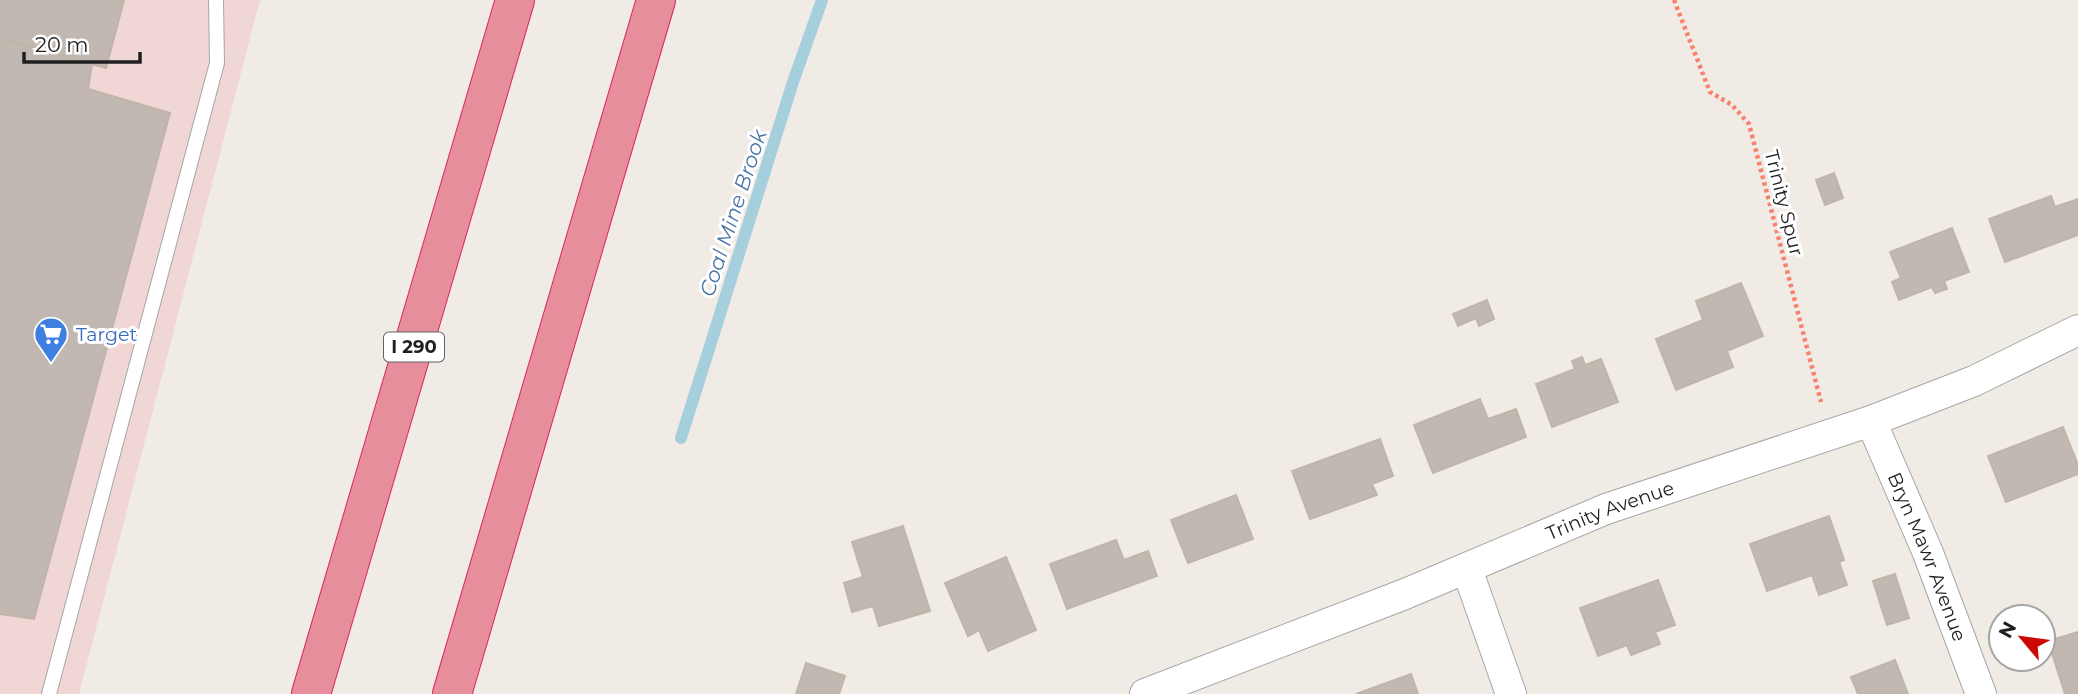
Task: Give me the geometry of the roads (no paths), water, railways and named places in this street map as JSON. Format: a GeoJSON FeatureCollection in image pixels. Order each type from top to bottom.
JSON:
{"type":"FeatureCollection","features":[{"type":"Feature","properties":{"kind":"highway","name":"I 290"},"geometry":{"type":"LineString","coordinates":[[311,694],[515,0]]}},
{"type":"Feature","properties":{"kind":"highway"},"geometry":{"type":"LineString","coordinates":[[452,694],[656,0]]}},
{"type":"Feature","properties":{"kind":"street","name":"Trinity Avenue"},"geometry":{"type":"LineString","coordinates":[[1145,694],[1467,569],[1606,509],[1871,421],[1974,381],[2078,330]]}},
{"type":"Feature","properties":{"kind":"street","name":"Bryn Mawr Avenue"},"geometry":{"type":"LineString","coordinates":[[1871,421],[1928,553],[1981,694]]}},
{"type":"Feature","properties":{"kind":"street"},"geometry":{"type":"LineString","coordinates":[[1467,569],[1511,694]]}},
{"type":"Feature","properties":{"kind":"lane"},"geometry":{"type":"LineString","coordinates":[[49,694],[217,62],[216,0]]}},
{"type":"Feature","properties":{"kind":"waterway","name":"Coal Mine Brook"},"geometry":{"type":"LineString","coordinates":[[681,438],[793,82],[822,0]]}},
{"type":"Feature","properties":{"kind":"place","name":"Target"},"geometry":{"type":"Point","coordinates":[51,364]}}]}
